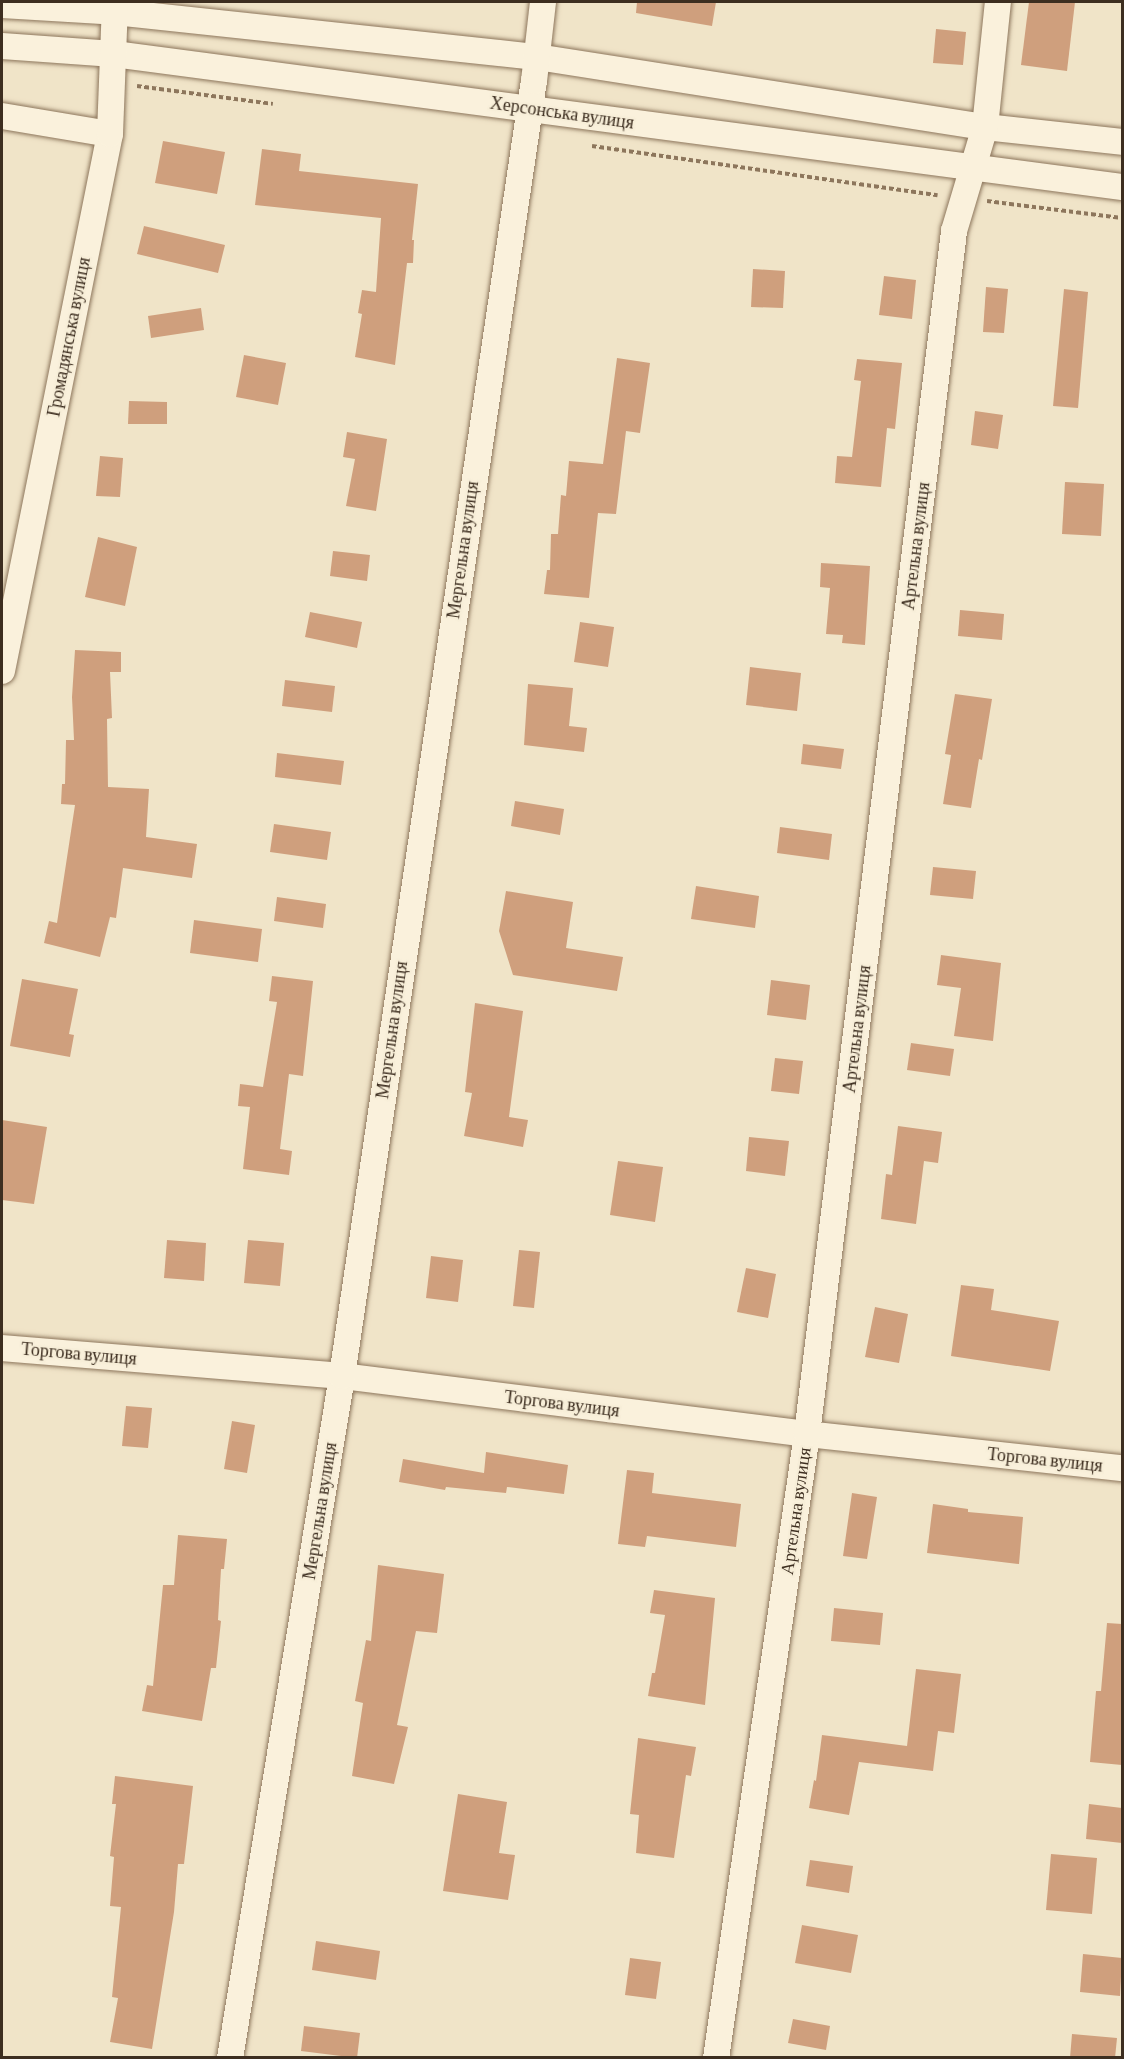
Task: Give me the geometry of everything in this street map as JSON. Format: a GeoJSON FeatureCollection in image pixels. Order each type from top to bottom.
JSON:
{"type":"FeatureCollection","features":[{"type":"Feature","properties":{"kind":"street","name":"Мергельна вулиця"},"geometry":{"type":"LineString","coordinates":[[230,2058],[342,1376],[537,57],[543,2]]}},
{"type":"Feature","properties":{"kind":"street","name":"Артельна вулиця"},"geometry":{"type":"LineString","coordinates":[[716,2058],[807,1434],[954,231],[985,127],[998,2]]}},
{"type":"Feature","properties":{"kind":"street"},"geometry":{"type":"LineString","coordinates":[[2,5],[115,7],[537,57],[985,127],[1122,142]]}},
{"type":"Feature","properties":{"kind":"street","name":"Громадянська вулиця"},"geometry":{"type":"LineString","coordinates":[[2,671],[110,134],[115,7]]}},
{"type":"Feature","properties":{"kind":"street","name":"Херсонська вулиця"},"geometry":{"type":"LineString","coordinates":[[2,46],[114,54],[1122,187]]}},
{"type":"Feature","properties":{"kind":"street"},"geometry":{"type":"LineString","coordinates":[[2,116],[110,134]]}},
{"type":"Feature","properties":{"kind":"street","name":"Торгова вулиця"},"geometry":{"type":"LineString","coordinates":[[2,1348],[342,1376],[807,1434],[1122,1468]]}},
{"type":"Feature","properties":{"kind":"path"},"geometry":{"type":"LineString","coordinates":[[582,144],[1122,218]]}},
{"type":"Feature","properties":{"kind":"building"},"geometry":{"type":"Polygon","coordinates":[[[637,2],[716,2],[712,26],[636,13],[637,2]]]}},
{"type":"Feature","properties":{"kind":"building"},"geometry":{"type":"Polygon","coordinates":[[[1029,2],[1075,2],[1067,71],[1021,65],[1029,2]]]}},
{"type":"Feature","properties":{"kind":"building"},"geometry":{"type":"Polygon","coordinates":[[[936,29],[966,32],[963,65],[933,63],[936,29]]]}},
{"type":"Feature","properties":{"kind":"building"},"geometry":{"type":"Polygon","coordinates":[[[163,141],[225,152],[217,194],[155,183],[163,141]]]}},
{"type":"Feature","properties":{"kind":"building"},"geometry":{"type":"Polygon","coordinates":[[[262,149],[301,154],[299,171],[418,184],[412,240],[414,240],[413,263],[407,263],[395,365],[355,357],[362,314],[358,313],[362,290],[376,292],[381,218],[255,205],[262,149]]]}},
{"type":"Feature","properties":{"kind":"building"},"geometry":{"type":"Polygon","coordinates":[[[144,226],[225,245],[218,273],[137,254],[144,226]]]}},
{"type":"Feature","properties":{"kind":"building"},"geometry":{"type":"Polygon","coordinates":[[[753,269],[785,271],[783,308],[751,307],[753,269]]]}},
{"type":"Feature","properties":{"kind":"building"},"geometry":{"type":"Polygon","coordinates":[[[884,276],[916,280],[912,319],[879,315],[884,276]]]}},
{"type":"Feature","properties":{"kind":"building"},"geometry":{"type":"Polygon","coordinates":[[[986,287],[1008,289],[1004,333],[983,332],[986,287]]]}},
{"type":"Feature","properties":{"kind":"building"},"geometry":{"type":"Polygon","coordinates":[[[1064,289],[1088,292],[1078,408],[1053,406],[1064,289]]]}},
{"type":"Feature","properties":{"kind":"building"},"geometry":{"type":"Polygon","coordinates":[[[201,308],[204,330],[151,338],[148,316],[201,308]]]}},
{"type":"Feature","properties":{"kind":"building"},"geometry":{"type":"Polygon","coordinates":[[[244,355],[286,363],[278,405],[236,397],[244,355]]]}},
{"type":"Feature","properties":{"kind":"building"},"geometry":{"type":"Polygon","coordinates":[[[617,358],[650,363],[640,433],[626,431],[616,514],[598,513],[589,598],[544,594],[547,570],[550,570],[551,534],[558,534],[561,495],[566,496],[569,461],[603,464],[617,358]]]}},
{"type":"Feature","properties":{"kind":"building"},"geometry":{"type":"Polygon","coordinates":[[[857,359],[902,363],[895,429],[887,428],[881,487],[835,483],[837,456],[852,457],[861,381],[854,380],[857,359]]]}},
{"type":"Feature","properties":{"kind":"building"},"geometry":{"type":"Polygon","coordinates":[[[129,401],[167,402],[167,424],[128,424],[129,401]]]}},
{"type":"Feature","properties":{"kind":"building"},"geometry":{"type":"Polygon","coordinates":[[[975,411],[1003,415],[998,449],[971,445],[975,411]]]}},
{"type":"Feature","properties":{"kind":"building"},"geometry":{"type":"Polygon","coordinates":[[[347,432],[387,439],[376,511],[346,506],[355,459],[343,457],[347,432]]]}},
{"type":"Feature","properties":{"kind":"building"},"geometry":{"type":"Polygon","coordinates":[[[100,456],[123,458],[120,497],[96,496],[100,456]]]}},
{"type":"Feature","properties":{"kind":"building"},"geometry":{"type":"Polygon","coordinates":[[[1065,482],[1104,484],[1101,536],[1062,534],[1065,482]]]}},
{"type":"Feature","properties":{"kind":"building"},"geometry":{"type":"Polygon","coordinates":[[[98,537],[137,547],[125,606],[85,597],[98,537]]]}},
{"type":"Feature","properties":{"kind":"building"},"geometry":{"type":"Polygon","coordinates":[[[333,551],[370,555],[367,581],[330,576],[333,551]]]}},
{"type":"Feature","properties":{"kind":"building"},"geometry":{"type":"Polygon","coordinates":[[[821,563],[870,566],[865,645],[842,643],[843,635],[826,634],[830,588],[820,587],[821,563]]]}},
{"type":"Feature","properties":{"kind":"building"},"geometry":{"type":"Polygon","coordinates":[[[960,610],[1004,614],[1002,640],[958,636],[960,610]]]}},
{"type":"Feature","properties":{"kind":"building"},"geometry":{"type":"Polygon","coordinates":[[[310,612],[362,622],[357,648],[305,637],[310,612]]]}},
{"type":"Feature","properties":{"kind":"building"},"geometry":{"type":"Polygon","coordinates":[[[580,622],[614,627],[608,667],[574,662],[580,622]]]}},
{"type":"Feature","properties":{"kind":"building"},"geometry":{"type":"Polygon","coordinates":[[[75,650],[121,652],[121,672],[110,672],[112,718],[107,719],[108,787],[149,789],[146,837],[197,844],[192,878],[123,868],[116,918],[110,917],[100,957],[44,943],[49,921],[57,923],[75,805],[61,804],[62,784],[65,784],[66,740],[74,740],[72,697],[75,650]]]}},
{"type":"Feature","properties":{"kind":"building"},"geometry":{"type":"Polygon","coordinates":[[[750,667],[801,673],[797,711],[746,705],[750,667]]]}},
{"type":"Feature","properties":{"kind":"building"},"geometry":{"type":"Polygon","coordinates":[[[285,680],[335,686],[332,712],[282,706],[285,680]]]}},
{"type":"Feature","properties":{"kind":"building"},"geometry":{"type":"Polygon","coordinates":[[[528,684],[573,688],[569,726],[587,728],[584,752],[524,745],[528,684]]]}},
{"type":"Feature","properties":{"kind":"building"},"geometry":{"type":"Polygon","coordinates":[[[955,694],[992,699],[971,808],[943,804],[951,755],[945,754],[955,694]]]}},
{"type":"Feature","properties":{"kind":"building"},"geometry":{"type":"Polygon","coordinates":[[[803,744],[844,749],[841,769],[801,764],[803,744]]]}},
{"type":"Feature","properties":{"kind":"building"},"geometry":{"type":"Polygon","coordinates":[[[277,753],[344,761],[341,785],[275,777],[277,753]]]}},
{"type":"Feature","properties":{"kind":"building"},"geometry":{"type":"Polygon","coordinates":[[[515,801],[564,809],[560,835],[511,826],[515,801]]]}},
{"type":"Feature","properties":{"kind":"building"},"geometry":{"type":"Polygon","coordinates":[[[274,824],[331,832],[327,860],[270,852],[274,824]]]}},
{"type":"Feature","properties":{"kind":"building"},"geometry":{"type":"Polygon","coordinates":[[[780,827],[832,834],[829,860],[777,853],[780,827]]]}},
{"type":"Feature","properties":{"kind":"building"},"geometry":{"type":"Polygon","coordinates":[[[933,867],[976,871],[973,899],[930,895],[933,867]]]}},
{"type":"Feature","properties":{"kind":"building"},"geometry":{"type":"Polygon","coordinates":[[[696,886],[759,896],[755,928],[691,919],[696,886]]]}},
{"type":"Feature","properties":{"kind":"building"},"geometry":{"type":"Polygon","coordinates":[[[506,891],[573,902],[566,948],[623,957],[617,991],[513,975],[499,931],[506,891]]]}},
{"type":"Feature","properties":{"kind":"building"},"geometry":{"type":"Polygon","coordinates":[[[277,897],[326,904],[323,928],[274,921],[277,897]]]}},
{"type":"Feature","properties":{"kind":"building"},"geometry":{"type":"Polygon","coordinates":[[[194,920],[262,929],[258,962],[190,953],[194,920]]]}},
{"type":"Feature","properties":{"kind":"building"},"geometry":{"type":"Polygon","coordinates":[[[941,955],[1001,963],[993,1041],[954,1036],[961,988],[937,985],[941,955]]]}},
{"type":"Feature","properties":{"kind":"building"},"geometry":{"type":"Polygon","coordinates":[[[272,976],[313,981],[303,1076],[289,1074],[280,1149],[292,1151],[289,1175],[243,1169],[250,1107],[238,1106],[240,1084],[263,1087],[277,1002],[269,1001],[272,976]]]}},
{"type":"Feature","properties":{"kind":"building"},"geometry":{"type":"Polygon","coordinates":[[[22,979],[78,989],[69,1034],[74,1035],[70,1057],[10,1046],[22,979]]]}},
{"type":"Feature","properties":{"kind":"building"},"geometry":{"type":"Polygon","coordinates":[[[771,980],[810,985],[806,1020],[767,1015],[771,980]]]}},
{"type":"Feature","properties":{"kind":"building"},"geometry":{"type":"Polygon","coordinates":[[[475,1003],[523,1011],[509,1117],[528,1120],[523,1147],[464,1136],[472,1093],[465,1092],[475,1003]]]}},
{"type":"Feature","properties":{"kind":"building"},"geometry":{"type":"Polygon","coordinates":[[[911,1043],[954,1049],[950,1076],[907,1070],[911,1043]]]}},
{"type":"Feature","properties":{"kind":"building"},"geometry":{"type":"Polygon","coordinates":[[[775,1058],[803,1061],[799,1094],[771,1091],[775,1058]]]}},
{"type":"Feature","properties":{"kind":"building"},"geometry":{"type":"Polygon","coordinates":[[[2,1120],[47,1127],[34,1204],[2,1200],[2,1120]]]}},
{"type":"Feature","properties":{"kind":"building"},"geometry":{"type":"Polygon","coordinates":[[[898,1126],[942,1132],[938,1163],[924,1161],[916,1224],[881,1219],[886,1174],[892,1175],[898,1126]]]}},
{"type":"Feature","properties":{"kind":"building"},"geometry":{"type":"Polygon","coordinates":[[[749,1137],[789,1141],[785,1176],[746,1171],[749,1137]]]}},
{"type":"Feature","properties":{"kind":"building"},"geometry":{"type":"Polygon","coordinates":[[[618,1161],[663,1167],[655,1222],[610,1215],[618,1161]]]}},
{"type":"Feature","properties":{"kind":"building"},"geometry":{"type":"Polygon","coordinates":[[[167,1240],[206,1243],[204,1281],[164,1278],[167,1240]]]}},
{"type":"Feature","properties":{"kind":"building"},"geometry":{"type":"Polygon","coordinates":[[[248,1240],[284,1243],[280,1286],[244,1283],[248,1240]]]}},
{"type":"Feature","properties":{"kind":"building"},"geometry":{"type":"Polygon","coordinates":[[[519,1250],[540,1252],[534,1308],[513,1306],[519,1250]]]}},
{"type":"Feature","properties":{"kind":"building"},"geometry":{"type":"Polygon","coordinates":[[[431,1256],[463,1260],[458,1302],[426,1298],[431,1256]]]}},
{"type":"Feature","properties":{"kind":"building"},"geometry":{"type":"Polygon","coordinates":[[[746,1268],[776,1274],[768,1318],[737,1312],[746,1268]]]}},
{"type":"Feature","properties":{"kind":"building"},"geometry":{"type":"Polygon","coordinates":[[[961,1285],[994,1289],[991,1310],[1059,1321],[1050,1371],[951,1356],[961,1285]]]}},
{"type":"Feature","properties":{"kind":"building"},"geometry":{"type":"Polygon","coordinates":[[[875,1307],[908,1314],[899,1363],[865,1357],[875,1307]]]}},
{"type":"Feature","properties":{"kind":"building"},"geometry":{"type":"Polygon","coordinates":[[[126,1406],[152,1408],[148,1448],[122,1446],[126,1406]]]}},
{"type":"Feature","properties":{"kind":"building"},"geometry":{"type":"Polygon","coordinates":[[[232,1421],[255,1425],[247,1473],[224,1469],[232,1421]]]}},
{"type":"Feature","properties":{"kind":"building"},"geometry":{"type":"Polygon","coordinates":[[[486,1452],[568,1465],[564,1494],[507,1487],[506,1493],[446,1487],[445,1490],[399,1482],[403,1459],[484,1473],[486,1452]]]}},
{"type":"Feature","properties":{"kind":"building"},"geometry":{"type":"Polygon","coordinates":[[[627,1470],[654,1473],[652,1493],[741,1504],[736,1547],[647,1536],[645,1547],[618,1544],[627,1470]]]}},
{"type":"Feature","properties":{"kind":"building"},"geometry":{"type":"Polygon","coordinates":[[[852,1493],[877,1497],[867,1559],[843,1556],[852,1493]]]}},
{"type":"Feature","properties":{"kind":"building"},"geometry":{"type":"Polygon","coordinates":[[[933,1504],[968,1509],[968,1512],[1023,1517],[1019,1564],[927,1553],[933,1504]]]}},
{"type":"Feature","properties":{"kind":"building"},"geometry":{"type":"Polygon","coordinates":[[[178,1535],[227,1539],[224,1569],[221,1569],[218,1620],[221,1621],[216,1668],[211,1668],[202,1721],[142,1711],[147,1685],[153,1686],[163,1585],[174,1585],[178,1535]]]}},
{"type":"Feature","properties":{"kind":"building"},"geometry":{"type":"Polygon","coordinates":[[[378,1565],[444,1574],[437,1633],[416,1631],[397,1725],[408,1727],[394,1784],[352,1776],[363,1703],[355,1701],[366,1640],[371,1641],[378,1565]]]}},
{"type":"Feature","properties":{"kind":"building"},"geometry":{"type":"Polygon","coordinates":[[[654,1590],[715,1598],[705,1705],[648,1696],[652,1673],[655,1673],[665,1615],[650,1613],[654,1590]]]}},
{"type":"Feature","properties":{"kind":"building"},"geometry":{"type":"Polygon","coordinates":[[[834,1608],[883,1613],[880,1645],[831,1641],[834,1608]]]}},
{"type":"Feature","properties":{"kind":"building"},"geometry":{"type":"Polygon","coordinates":[[[1107,1623],[1122,1624],[1122,1765],[1090,1762],[1096,1691],[1101,1691],[1107,1623]]]}},
{"type":"Feature","properties":{"kind":"building"},"geometry":{"type":"Polygon","coordinates":[[[916,1669],[961,1674],[954,1733],[938,1731],[933,1771],[859,1762],[849,1815],[809,1808],[814,1780],[816,1781],[822,1735],[907,1746],[916,1669]]]}},
{"type":"Feature","properties":{"kind":"building"},"geometry":{"type":"Polygon","coordinates":[[[638,1738],[696,1747],[691,1776],[686,1775],[674,1858],[636,1853],[639,1815],[630,1814],[638,1738]]]}},
{"type":"Feature","properties":{"kind":"building"},"geometry":{"type":"Polygon","coordinates":[[[115,1776],[193,1786],[184,1864],[178,1864],[174,1912],[152,2049],[110,2042],[118,1998],[112,1997],[121,1907],[110,1906],[114,1857],[110,1856],[116,1804],[112,1804],[115,1776]]]}},
{"type":"Feature","properties":{"kind":"building"},"geometry":{"type":"Polygon","coordinates":[[[458,1794],[507,1802],[499,1853],[515,1855],[508,1900],[443,1891],[458,1794]]]}},
{"type":"Feature","properties":{"kind":"building"},"geometry":{"type":"Polygon","coordinates":[[[1089,1804],[1122,1808],[1122,1843],[1086,1839],[1089,1804]]]}},
{"type":"Feature","properties":{"kind":"building"},"geometry":{"type":"Polygon","coordinates":[[[1051,1854],[1097,1858],[1092,1914],[1046,1910],[1051,1854]]]}},
{"type":"Feature","properties":{"kind":"building"},"geometry":{"type":"Polygon","coordinates":[[[810,1860],[853,1866],[849,1893],[806,1886],[810,1860]]]}},
{"type":"Feature","properties":{"kind":"building"},"geometry":{"type":"Polygon","coordinates":[[[802,1925],[858,1935],[851,1973],[795,1963],[802,1925]]]}},
{"type":"Feature","properties":{"kind":"building"},"geometry":{"type":"Polygon","coordinates":[[[316,1941],[380,1951],[376,1980],[312,1970],[316,1941]]]}},
{"type":"Feature","properties":{"kind":"building"},"geometry":{"type":"Polygon","coordinates":[[[1083,1954],[1122,1958],[1120,1996],[1080,1992],[1083,1954]]]}},
{"type":"Feature","properties":{"kind":"building"},"geometry":{"type":"Polygon","coordinates":[[[630,1958],[661,1962],[656,1999],[625,1995],[630,1958]]]}},
{"type":"Feature","properties":{"kind":"building"},"geometry":{"type":"Polygon","coordinates":[[[793,2019],[830,2026],[826,2050],[788,2043],[793,2019]]]}},
{"type":"Feature","properties":{"kind":"building"},"geometry":{"type":"Polygon","coordinates":[[[304,2026],[360,2033],[357,2058],[301,2051],[304,2026]]]}},
{"type":"Feature","properties":{"kind":"building"},"geometry":{"type":"Polygon","coordinates":[[[1072,2034],[1117,2038],[1115,2058],[1070,2058],[1072,2034]]]}}]}
